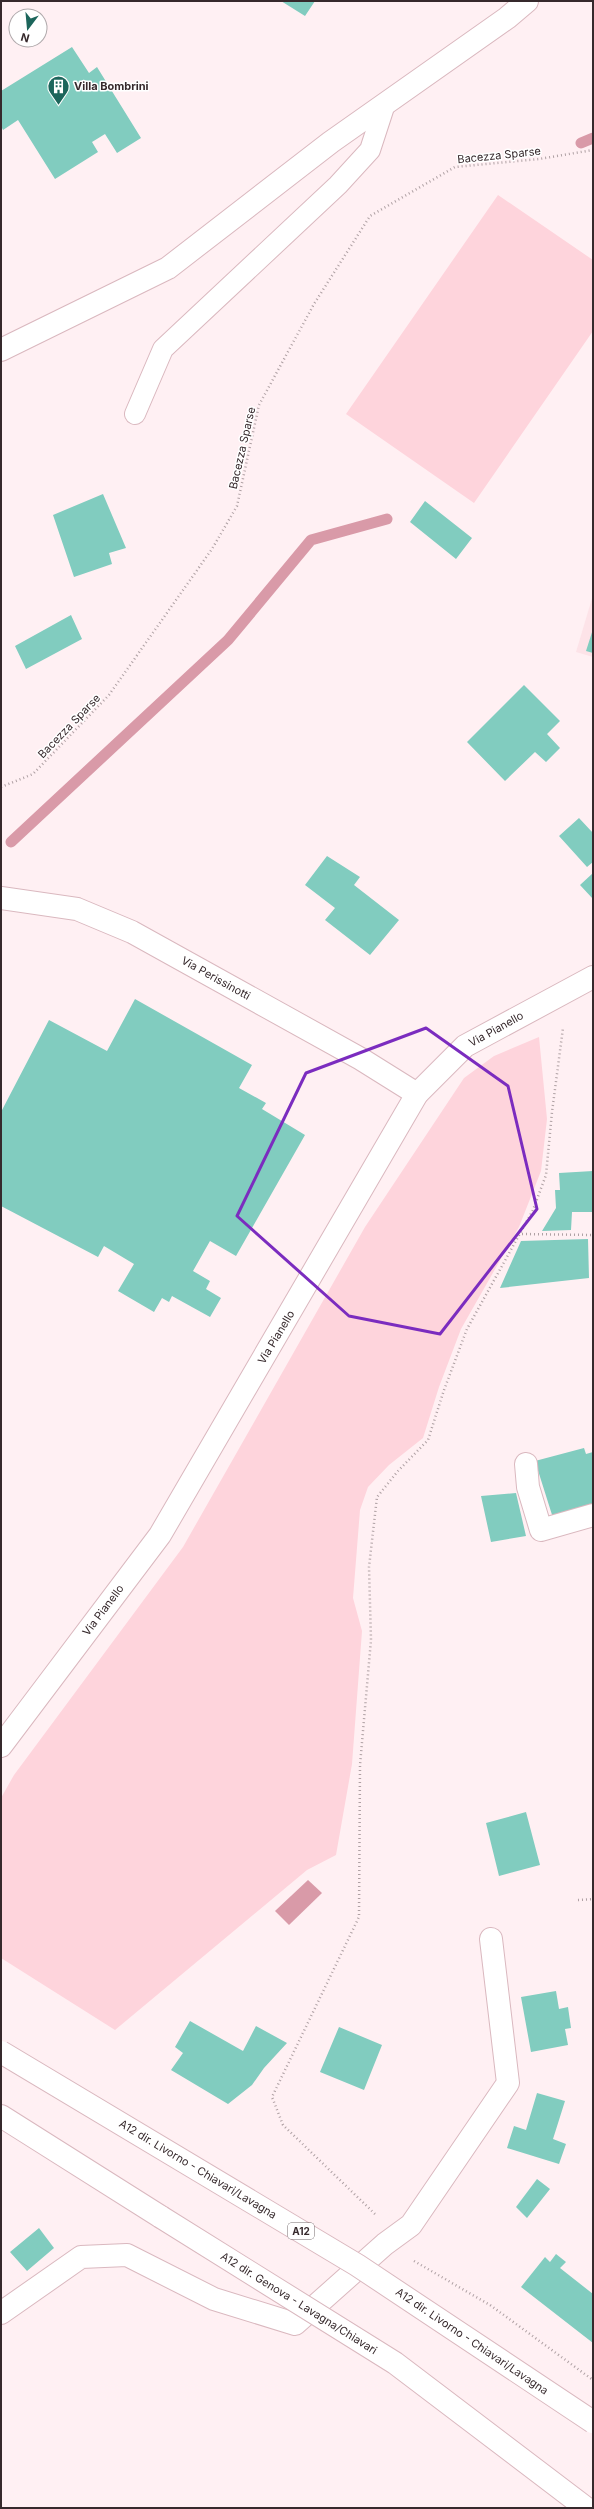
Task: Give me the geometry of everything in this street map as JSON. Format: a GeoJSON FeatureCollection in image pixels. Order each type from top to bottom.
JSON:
{"type":"FeatureCollection","features":[{"type":"Feature","properties":{"kind":"main road"},"geometry":{"type":"LineString","coordinates":[[1,350],[168,268],[331,142],[507,18],[527,1]]}},
{"type":"Feature","properties":{"kind":"main road","name":"Via Perissinotti"},"geometry":{"type":"LineString","coordinates":[[1,898],[78,909],[132,932],[354,1055],[417,1094]]}},
{"type":"Feature","properties":{"kind":"main road","name":"Via Pianello"},"geometry":{"type":"LineString","coordinates":[[1,1746],[160,1535],[417,1094],[465,1046],[593,977]]}},
{"type":"Feature","properties":{"kind":"main road"},"geometry":{"type":"LineString","coordinates":[[526,1464],[528,1488],[541,1530],[593,1515]]}},
{"type":"Feature","properties":{"kind":"main road"},"geometry":{"type":"LineString","coordinates":[[1,2313],[81,2258],[127,2256],[214,2299],[295,2324],[385,2244],[411,2225],[508,2083],[491,1939]]}},
{"type":"Feature","properties":{"kind":"main road","name":"A12 dir. Livorno - Chiavari/Lavagna"},"geometry":{"type":"LineString","coordinates":[[1,2052],[357,2265],[593,2422]]}},
{"type":"Feature","properties":{"kind":"main road","name":"A12 dir. Genova - Lavagna/Chiavari"},"geometry":{"type":"LineString","coordinates":[[1,2116],[395,2364],[570,2493],[586,2508]]}},
{"type":"Feature","properties":{"kind":"lane"},"geometry":{"type":"LineString","coordinates":[[135,414],[163,349],[338,186],[370,150],[385,104]]}},
{"type":"Feature","properties":{"kind":"path","name":"Bacezza Sparse"},"geometry":{"type":"LineString","coordinates":[[1,787],[32,774],[109,695],[212,549],[237,506],[259,405],[314,304],[370,216],[455,167],[539,159],[593,150]]}},
{"type":"Feature","properties":{"kind":"path"},"geometry":{"type":"LineString","coordinates":[[569,990],[552,1112],[546,1174],[522,1234],[468,1329],[444,1390],[428,1440],[398,1471],[377,1496],[369,1567],[371,1640],[360,1765],[359,1917],[272,2097],[283,2125],[386,2225],[385,2244],[490,2306],[593,2380]]}},
{"type":"Feature","properties":{"kind":"path"},"geometry":{"type":"LineString","coordinates":[[522,1234],[593,1235]]}},
{"type":"Feature","properties":{"kind":"path"},"geometry":{"type":"LineString","coordinates":[[578,1900],[593,1899]]}},
{"type":"Feature","properties":{"kind":"highlighted area"},"geometry":{"type":"Polygon","coordinates":[[[426,1028],[508,1086],[537,1209],[440,1334],[349,1316],[237,1216],[306,1073],[426,1028]]]}},
{"type":"Feature","properties":{"kind":"shaded area"},"geometry":{"type":"Polygon","coordinates":[[[498,195],[593,260],[593,331],[474,503],[346,414],[498,195]]]}},
{"type":"Feature","properties":{"kind":"shaded area"},"geometry":{"type":"Polygon","coordinates":[[[593,595],[593,657],[576,652],[593,595]]]}},
{"type":"Feature","properties":{"kind":"shaded area"},"geometry":{"type":"Polygon","coordinates":[[[539,1037],[547,1119],[541,1171],[519,1227],[461,1329],[439,1387],[423,1438],[389,1465],[368,1487],[360,1510],[353,1598],[362,1631],[352,1764],[336,1855],[307,1870],[115,2030],[1,1958],[1,1798],[14,1775],[183,1547],[365,1227],[464,1078],[494,1056],[539,1037]]]}},
{"type":"Feature","properties":{"kind":"shaded area"},"geometry":{"type":"Polygon","coordinates":[[[308,1880],[322,1893],[289,1925],[275,1911],[308,1880]]]}},
{"type":"Feature","properties":{"kind":"building"},"geometry":{"type":"Polygon","coordinates":[[[281,1],[315,1],[305,16],[281,1]]]}},
{"type":"Feature","properties":{"kind":"building","name":"Villa Bombrini"},"geometry":{"type":"Polygon","coordinates":[[[72,47],[89,73],[97,67],[141,138],[117,153],[105,134],[92,142],[98,152],[55,179],[18,120],[3,130],[1,126],[1,91],[72,47]]]}},
{"type":"Feature","properties":{"kind":"building"},"geometry":{"type":"Polygon","coordinates":[[[103,494],[126,548],[109,553],[112,564],[74,577],[53,515],[103,494]]]}},
{"type":"Feature","properties":{"kind":"building"},"geometry":{"type":"Polygon","coordinates":[[[425,501],[472,538],[456,559],[410,522],[425,501]]]}},
{"type":"Feature","properties":{"kind":"building"},"geometry":{"type":"Polygon","coordinates":[[[71,615],[82,639],[26,669],[15,646],[71,615]]]}},
{"type":"Feature","properties":{"kind":"building"},"geometry":{"type":"Polygon","coordinates":[[[593,629],[593,653],[586,651],[593,629]]]}},
{"type":"Feature","properties":{"kind":"building"},"geometry":{"type":"Polygon","coordinates":[[[524,685],[560,721],[547,734],[560,748],[546,762],[535,752],[505,781],[467,742],[524,685]]]}},
{"type":"Feature","properties":{"kind":"building"},"geometry":{"type":"Polygon","coordinates":[[[579,818],[593,833],[593,862],[587,867],[559,836],[579,818]]]}},
{"type":"Feature","properties":{"kind":"building"},"geometry":{"type":"Polygon","coordinates":[[[327,856],[360,877],[354,885],[399,920],[370,955],[325,920],[335,908],[305,885],[327,856]]]}},
{"type":"Feature","properties":{"kind":"building"},"geometry":{"type":"Polygon","coordinates":[[[593,873],[593,899],[580,885],[593,873]]]}},
{"type":"Feature","properties":{"kind":"building"},"geometry":{"type":"Polygon","coordinates":[[[135,999],[252,1065],[239,1088],[266,1103],[262,1109],[305,1135],[236,1256],[210,1241],[193,1271],[210,1281],[206,1289],[221,1298],[210,1317],[172,1296],[169,1302],[162,1298],[154,1312],[118,1291],[134,1264],[104,1246],[98,1257],[1,1206],[1,1112],[49,1020],[107,1051],[135,999]]]}},
{"type":"Feature","properties":{"kind":"building"},"geometry":{"type":"Polygon","coordinates":[[[593,1171],[593,1212],[572,1212],[571,1230],[542,1231],[556,1208],[555,1190],[560,1190],[559,1173],[593,1171]]]}},
{"type":"Feature","properties":{"kind":"building"},"geometry":{"type":"Polygon","coordinates":[[[588,1239],[589,1278],[500,1288],[521,1241],[588,1239]]]}},
{"type":"Feature","properties":{"kind":"building"},"geometry":{"type":"Polygon","coordinates":[[[584,1448],[586,1454],[593,1452],[593,1505],[553,1518],[535,1461],[584,1448]]]}},
{"type":"Feature","properties":{"kind":"building"},"geometry":{"type":"Polygon","coordinates":[[[516,1493],[526,1536],[491,1542],[481,1496],[516,1493]]]}},
{"type":"Feature","properties":{"kind":"building"},"geometry":{"type":"Polygon","coordinates":[[[526,1812],[540,1865],[499,1876],[486,1823],[526,1812]]]}},
{"type":"Feature","properties":{"kind":"building"},"geometry":{"type":"Polygon","coordinates":[[[556,1991],[559,2009],[568,2007],[571,2028],[565,2029],[568,2045],[531,2052],[521,1997],[556,1991]]]}},
{"type":"Feature","properties":{"kind":"building"},"geometry":{"type":"Polygon","coordinates":[[[190,2021],[243,2051],[256,2026],[287,2043],[264,2068],[252,2085],[228,2104],[171,2070],[183,2053],[175,2047],[190,2021]]]}},
{"type":"Feature","properties":{"kind":"building"},"geometry":{"type":"Polygon","coordinates":[[[339,2027],[382,2045],[364,2090],[320,2072],[339,2027]]]}},
{"type":"Feature","properties":{"kind":"building"},"geometry":{"type":"Polygon","coordinates":[[[537,2093],[565,2101],[553,2139],[566,2144],[559,2164],[507,2148],[514,2126],[526,2130],[537,2093]]]}},
{"type":"Feature","properties":{"kind":"building"},"geometry":{"type":"Polygon","coordinates":[[[537,2179],[550,2189],[527,2218],[516,2207],[537,2179]]]}},
{"type":"Feature","properties":{"kind":"building"},"geometry":{"type":"Polygon","coordinates":[[[39,2228],[54,2248],[27,2271],[10,2252],[39,2228]]]}},
{"type":"Feature","properties":{"kind":"building"},"geometry":{"type":"Polygon","coordinates":[[[556,2254],[566,2262],[560,2268],[593,2294],[593,2343],[521,2287],[545,2257],[550,2262],[556,2254]]]}},
{"type":"Feature","properties":{"kind":"waterway"},"geometry":{"type":"LineString","coordinates":[[581,143],[593,138]]}},
{"type":"Feature","properties":{"kind":"waterway"},"geometry":{"type":"LineString","coordinates":[[11,842],[228,640],[311,540],[387,519]]}},
{"type":"Feature","properties":{"kind":"place","name":"Villa Bombrini"},"geometry":{"type":"Point","coordinates":[59,106]}}]}
